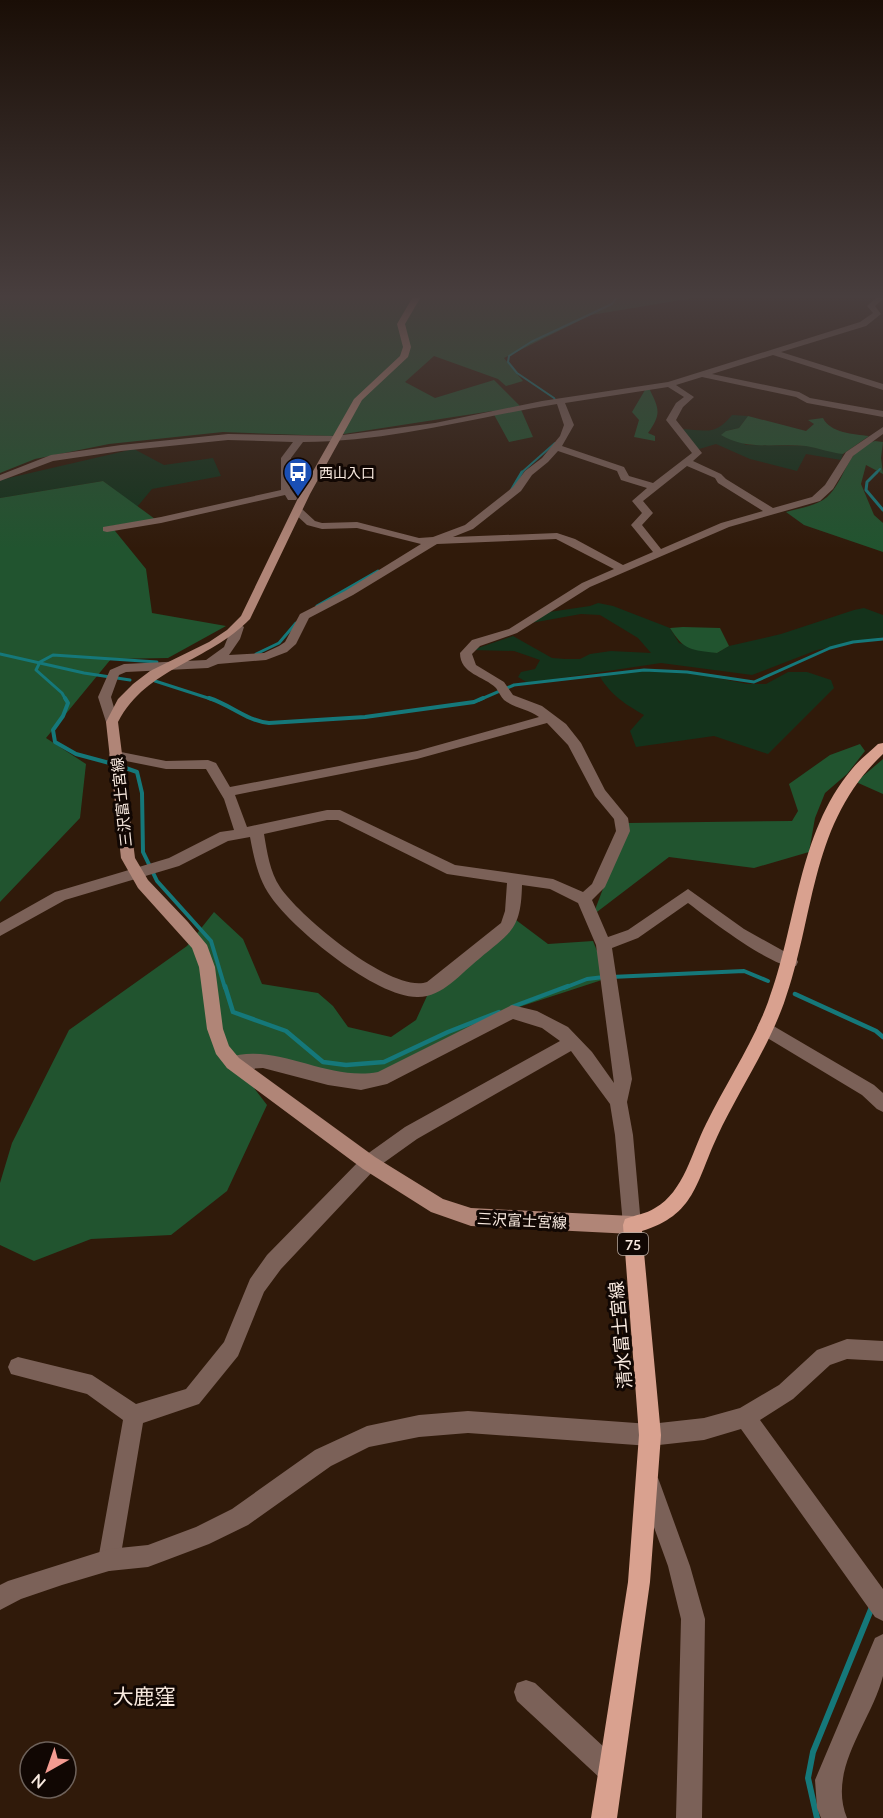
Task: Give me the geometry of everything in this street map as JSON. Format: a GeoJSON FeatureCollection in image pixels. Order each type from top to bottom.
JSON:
{"type":"FeatureCollection","features":[{"type":"Feature","properties":{"kind":"main road"},"geometry":{"type":"LineString","coordinates":[[112,722],[117,709],[133,687],[165,667],[231,633],[246,617],[305,494],[335,439],[358,399],[379,380]]}},
{"type":"Feature","properties":{"kind":"main road","name":"三沢富士宮線"},"geometry":{"type":"LineString","coordinates":[[112,722],[128,858],[144,871],[199,945],[207,967],[215,1029],[222,1049],[234,1063],[369,1163],[438,1206],[471,1217],[632,1225]]}},
{"type":"Feature","properties":{"kind":"main road","name":"75"},"geometry":{"type":"LineString","coordinates":[[632,1225],[659,1218],[673,1207],[684,1192],[711,1132],[765,1028],[790,962],[811,870],[823,831],[843,788],[855,771],[883,747]]}},
{"type":"Feature","properties":{"kind":"main road","name":"清水富士宮線"},"geometry":{"type":"LineString","coordinates":[[606,1817],[610,1770],[639,1582],[650,1435],[632,1225]]}},
{"type":"Feature","properties":{"kind":"street"},"geometry":{"type":"LineString","coordinates":[[0,478],[51,458],[228,436],[335,439],[435,426],[682,380]]}},
{"type":"Feature","properties":{"kind":"street"},"geometry":{"type":"LineString","coordinates":[[728,380],[799,395],[807,400],[883,414]]}},
{"type":"Feature","properties":{"kind":"street"},"geometry":{"type":"LineString","coordinates":[[860,380],[883,387]]}},
{"type":"Feature","properties":{"kind":"street"},"geometry":{"type":"LineString","coordinates":[[660,554],[636,525],[648,513],[637,501],[688,463],[697,453],[671,420],[679,405],[690,397],[669,384]]}},
{"type":"Feature","properties":{"kind":"street"},"geometry":{"type":"LineString","coordinates":[[112,722],[104,707],[104,698],[111,678],[124,668],[197,666],[218,660],[266,656],[290,644],[304,616],[349,593],[433,542],[469,526],[517,489],[528,473],[545,460],[564,437],[569,425],[567,415],[555,402]]}},
{"type":"Feature","properties":{"kind":"street"},"geometry":{"type":"LineString","coordinates":[[584,899],[598,887],[623,831],[621,818],[600,793],[574,743],[561,727],[538,709],[509,698],[500,685],[472,668],[466,659],[469,648],[476,643],[513,631],[586,585],[725,525],[816,499],[829,487],[849,454],[880,435]]}},
{"type":"Feature","properties":{"kind":"street"},"geometry":{"type":"LineString","coordinates":[[300,439],[286,458],[285,488],[311,523],[322,526],[357,525],[419,541],[433,542],[557,536],[571,541],[624,570]]}},
{"type":"Feature","properties":{"kind":"street"},"geometry":{"type":"LineString","coordinates":[[555,447],[621,469],[625,478],[654,487]]}},
{"type":"Feature","properties":{"kind":"street"},"geometry":{"type":"LineString","coordinates":[[688,463],[718,476],[722,482],[772,512]]}},
{"type":"Feature","properties":{"kind":"street"},"geometry":{"type":"LineString","coordinates":[[107,529],[161,520],[287,492]]}},
{"type":"Feature","properties":{"kind":"street"},"geometry":{"type":"LineString","coordinates":[[161,520],[167,534]]}},
{"type":"Feature","properties":{"kind":"street"},"geometry":{"type":"LineString","coordinates":[[218,660],[230,646],[238,627]]}},
{"type":"Feature","properties":{"kind":"street"},"geometry":{"type":"LineString","coordinates":[[227,792],[417,755],[549,718]]}},
{"type":"Feature","properties":{"kind":"street"},"geometry":{"type":"LineString","coordinates":[[116,761],[166,765],[203,763],[211,766],[249,832],[275,892],[286,905],[352,963],[405,990],[421,991],[440,981],[500,932],[512,918],[515,879]]}},
{"type":"Feature","properties":{"kind":"street"},"geometry":{"type":"LineString","coordinates":[[0,930],[35,908],[60,896],[182,859],[225,836],[327,815],[340,815],[452,870],[553,884],[584,899],[604,945],[624,1079],[618,1102],[624,1135],[632,1225]]}},
{"type":"Feature","properties":{"kind":"street"},"geometry":{"type":"LineString","coordinates":[[604,945],[633,934],[688,895],[739,933],[790,962]]}},
{"type":"Feature","properties":{"kind":"street"},"geometry":{"type":"LineString","coordinates":[[234,1063],[263,1062],[328,1078],[361,1083],[381,1079],[512,1012],[532,1014],[556,1026],[573,1042],[618,1102]]}},
{"type":"Feature","properties":{"kind":"street"},"geometry":{"type":"LineString","coordinates":[[765,1028],[868,1090],[883,1104]]}},
{"type":"Feature","properties":{"kind":"street"},"geometry":{"type":"LineString","coordinates":[[134,1415],[192,1398],[231,1349],[257,1286],[274,1262],[369,1163],[411,1133],[573,1042]]}},
{"type":"Feature","properties":{"kind":"street"},"geometry":{"type":"LineString","coordinates":[[0,1598],[15,1589],[109,1560],[148,1556],[201,1536],[240,1517],[323,1458],[367,1437],[419,1426],[468,1422],[650,1435],[704,1429],[745,1418],[786,1392],[824,1357],[847,1349],[883,1351]]}},
{"type":"Feature","properties":{"kind":"street"},"geometry":{"type":"LineString","coordinates":[[18,1367],[92,1385],[134,1415]]}},
{"type":"Feature","properties":{"kind":"street"},"geometry":{"type":"LineString","coordinates":[[109,1560],[134,1415]]}},
{"type":"Feature","properties":{"kind":"street"},"geometry":{"type":"LineString","coordinates":[[745,1418],[883,1609]]}},
{"type":"Feature","properties":{"kind":"street"},"geometry":{"type":"LineString","coordinates":[[646,1474],[679,1566],[693,1619],[689,1818]]}},
{"type":"Feature","properties":{"kind":"street"},"geometry":{"type":"LineString","coordinates":[[834,1818],[830,1808],[828,1780],[883,1646]]}},
{"type":"Feature","properties":{"kind":"street"},"geometry":{"type":"LineString","coordinates":[[526,1692],[610,1770]]}},
{"type":"Feature","properties":{"kind":"green space"},"geometry":{"type":"Polygon","coordinates":[[[0,380],[407,380],[405,382],[435,398],[494,380],[519,405],[533,437],[509,442],[492,411],[331,436],[223,432],[109,444],[35,459],[0,473],[0,380]]]}},
{"type":"Feature","properties":{"kind":"green space"},"geometry":{"type":"Polygon","coordinates":[[[499,380],[523,381],[506,386],[499,380]]]}},
{"type":"Feature","properties":{"kind":"green space"},"geometry":{"type":"Polygon","coordinates":[[[649,388],[658,411],[648,433],[655,436],[655,441],[634,437],[639,420],[632,412],[645,390],[649,388]]]}},
{"type":"Feature","properties":{"kind":"green space"},"geometry":{"type":"Polygon","coordinates":[[[732,415],[748,416],[739,428],[726,431],[746,445],[808,446],[843,454],[841,460],[806,454],[797,471],[750,459],[716,444],[696,450],[682,429],[704,431],[715,429],[732,415]]]}},
{"type":"Feature","properties":{"kind":"green space"},"geometry":{"type":"Polygon","coordinates":[[[748,416],[806,431],[814,424],[808,420],[823,418],[826,423],[837,430],[869,436],[843,454],[806,446],[752,445],[721,435],[726,431],[739,428],[748,416]]]}},
{"type":"Feature","properties":{"kind":"green space"},"geometry":{"type":"Polygon","coordinates":[[[875,441],[883,442],[881,458],[883,474],[866,465],[861,484],[874,515],[883,523],[883,552],[804,525],[786,512],[810,506],[826,498],[859,449],[875,441]]]}},
{"type":"Feature","properties":{"kind":"green space"},"geometry":{"type":"Polygon","coordinates":[[[134,449],[164,465],[213,458],[221,476],[152,489],[137,507],[103,481],[0,498],[0,480],[134,449]]]}},
{"type":"Feature","properties":{"kind":"green space"},"geometry":{"type":"Polygon","coordinates":[[[103,481],[155,519],[111,526],[146,569],[152,613],[226,626],[168,658],[111,659],[46,738],[86,764],[80,818],[0,902],[0,498],[103,481]]]}},
{"type":"Feature","properties":{"kind":"green space"},"geometry":{"type":"Polygon","coordinates":[[[598,603],[613,606],[670,628],[679,643],[717,653],[729,646],[781,634],[864,608],[883,615],[883,637],[817,650],[752,675],[661,663],[528,683],[518,677],[521,672],[535,669],[540,660],[514,651],[472,650],[513,636],[552,658],[580,659],[590,654],[611,651],[651,653],[638,638],[600,615],[581,614],[531,623],[549,612],[598,603]]]}},
{"type":"Feature","properties":{"kind":"green space"},"geometry":{"type":"Polygon","coordinates":[[[670,628],[720,628],[729,646],[717,653],[689,648],[675,636],[670,628]]]}},
{"type":"Feature","properties":{"kind":"green space"},"geometry":{"type":"Polygon","coordinates":[[[635,670],[682,671],[747,684],[766,684],[788,672],[807,672],[831,680],[834,688],[768,754],[714,736],[636,747],[630,731],[644,715],[619,699],[600,677],[635,670]]]}},
{"type":"Feature","properties":{"kind":"green space"},"geometry":{"type":"Polygon","coordinates":[[[860,744],[865,751],[847,774],[825,793],[815,818],[809,852],[754,868],[669,857],[593,915],[628,823],[792,821],[798,811],[789,784],[830,755],[860,744]]]}},
{"type":"Feature","properties":{"kind":"green space"},"geometry":{"type":"Polygon","coordinates":[[[883,759],[883,794],[856,782],[883,759]]]}},
{"type":"Feature","properties":{"kind":"green space"},"geometry":{"type":"Polygon","coordinates":[[[214,912],[243,939],[262,984],[318,993],[333,1006],[348,1027],[391,1037],[416,1020],[432,985],[516,920],[548,944],[593,941],[608,978],[513,1009],[381,1079],[256,1062],[238,1067],[267,1105],[227,1191],[171,1235],[91,1239],[34,1261],[0,1245],[0,1183],[12,1143],[69,1030],[187,946],[214,912]]]}},
{"type":"Feature","properties":{"kind":"waterway"},"geometry":{"type":"LineString","coordinates":[[527,380],[554,398],[556,402]]}},
{"type":"Feature","properties":{"kind":"waterway"},"geometry":{"type":"LineString","coordinates":[[522,472],[555,443]]}},
{"type":"Feature","properties":{"kind":"waterway"},"geometry":{"type":"LineString","coordinates":[[880,469],[867,482],[866,490],[883,510]]}},
{"type":"Feature","properties":{"kind":"waterway"},"geometry":{"type":"LineString","coordinates":[[512,489],[522,472]]}},
{"type":"Feature","properties":{"kind":"waterway"},"geometry":{"type":"LineString","coordinates":[[317,606],[378,571]]}},
{"type":"Feature","properties":{"kind":"waterway"},"geometry":{"type":"LineString","coordinates":[[256,654],[279,643],[296,623]]}},
{"type":"Feature","properties":{"kind":"waterway"},"geometry":{"type":"LineString","coordinates":[[479,700],[514,685],[644,670],[687,672],[754,682],[830,648],[853,642],[883,639]]}},
{"type":"Feature","properties":{"kind":"waterway"},"geometry":{"type":"LineString","coordinates":[[0,654],[40,663]]}},
{"type":"Feature","properties":{"kind":"waterway"},"geometry":{"type":"LineString","coordinates":[[40,663],[53,655],[157,662]]}},
{"type":"Feature","properties":{"kind":"waterway"},"geometry":{"type":"LineString","coordinates":[[40,663],[130,680]]}},
{"type":"Feature","properties":{"kind":"waterway"},"geometry":{"type":"LineString","coordinates":[[40,663],[36,670],[62,693],[66,700]]}},
{"type":"Feature","properties":{"kind":"waterway"},"geometry":{"type":"LineString","coordinates":[[155,681],[212,699]]}},
{"type":"Feature","properties":{"kind":"waterway"},"geometry":{"type":"LineString","coordinates":[[65,698],[68,703],[63,716],[53,730],[55,742],[76,754],[113,764]]}},
{"type":"Feature","properties":{"kind":"waterway"},"geometry":{"type":"LineString","coordinates":[[212,699],[253,719],[269,723],[365,717],[474,702],[483,698]]}},
{"type":"Feature","properties":{"kind":"waterway"},"geometry":{"type":"LineString","coordinates":[[120,766],[137,772],[142,793],[143,852],[157,881],[211,941],[225,988]]}},
{"type":"Feature","properties":{"kind":"waterway"},"geometry":{"type":"LineString","coordinates":[[611,977],[744,971],[768,981]]}},
{"type":"Feature","properties":{"kind":"waterway"},"geometry":{"type":"LineString","coordinates":[[564,988],[587,979],[604,977]]}},
{"type":"Feature","properties":{"kind":"waterway"},"geometry":{"type":"LineString","coordinates":[[225,986],[233,1012],[286,1031],[323,1062],[346,1065],[384,1062],[448,1032],[499,1012]]}},
{"type":"Feature","properties":{"kind":"waterway"},"geometry":{"type":"LineString","coordinates":[[512,1007],[568,986]]}},
{"type":"Feature","properties":{"kind":"waterway"},"geometry":{"type":"LineString","coordinates":[[795,994],[876,1031],[883,1037]]}},
{"type":"Feature","properties":{"kind":"waterway"},"geometry":{"type":"LineString","coordinates":[[817,1818],[808,1778],[813,1752],[872,1607]]}},
{"type":"Feature","properties":{"kind":"place","name":"西山入口"},"geometry":{"type":"Point","coordinates":[298,498]}},
{"type":"Feature","properties":{"kind":"district","name":"大鹿窪"},"geometry":{"type":"Point","coordinates":[144,1695]}}]}
